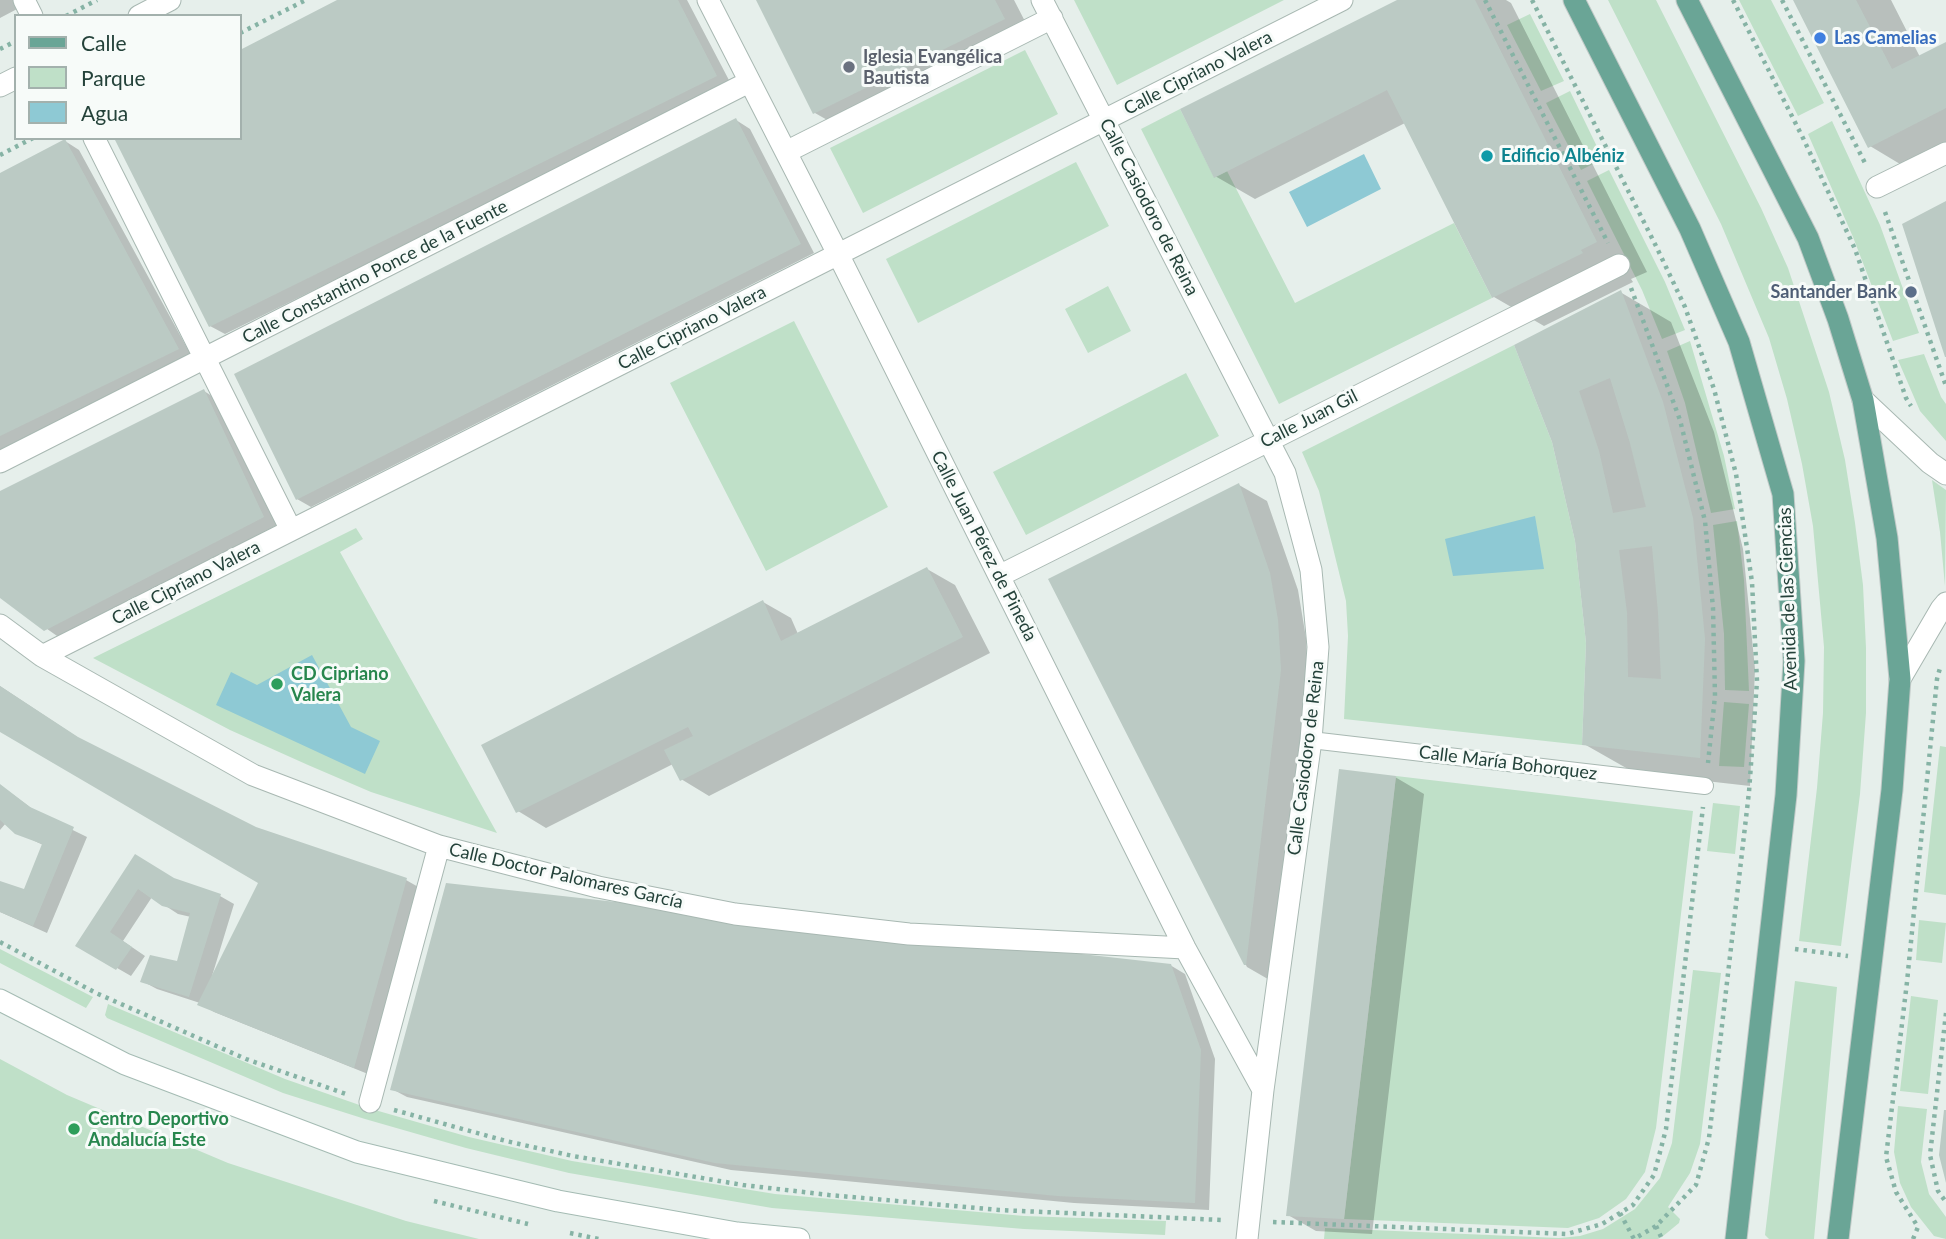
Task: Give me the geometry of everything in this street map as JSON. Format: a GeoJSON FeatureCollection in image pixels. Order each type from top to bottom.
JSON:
{"type":"FeatureCollection","features":[{"type":"Feature","properties":{"kind":"main road","name":"Avenida de las Ciencias"},"geometry":{"type":"LineString","coordinates":[[1574,0],[1690,229],[1739,342],[1783,494],[1794,661],[1787,782],[1736,1239]]}},
{"type":"Feature","properties":{"kind":"main road"},"geometry":{"type":"LineString","coordinates":[[1687,0],[1808,238],[1838,319],[1863,400],[1887,538],[1900,679],[1892,790],[1838,1239]]}},
{"type":"Feature","properties":{"kind":"street"},"geometry":{"type":"LineString","coordinates":[[143,14],[170,0]]}},
{"type":"Feature","properties":{"kind":"street","name":"Calle Juan Pérez de Pineda"},"geometry":{"type":"LineString","coordinates":[[708,0],[1185,948],[1263,1090]]}},
{"type":"Feature","properties":{"kind":"street","name":"Calle Cipriano Valera"},"geometry":{"type":"LineString","coordinates":[[42,656],[1342,0]]}},
{"type":"Feature","properties":{"kind":"street"},"geometry":{"type":"LineString","coordinates":[[786,152],[1047,9]]}},
{"type":"Feature","properties":{"kind":"street","name":"Calle Casiodoro de Reina"},"geometry":{"type":"LineString","coordinates":[[1047,9],[1269,439],[1285,473],[1311,569],[1318,647],[1311,740],[1263,1090],[1248,1230]]}},
{"type":"Feature","properties":{"kind":"street","name":"Calle Constantino Ponce de la Fuente"},"geometry":{"type":"LineString","coordinates":[[0,462],[750,82]]}},
{"type":"Feature","properties":{"kind":"street"},"geometry":{"type":"LineString","coordinates":[[95,140],[291,530]]}},
{"type":"Feature","properties":{"kind":"street"},"geometry":{"type":"LineString","coordinates":[[1877,187],[1946,153]]}},
{"type":"Feature","properties":{"kind":"street","name":"Calle Juan Gil"},"geometry":{"type":"LineString","coordinates":[[999,576],[1619,265]]}},
{"type":"Feature","properties":{"kind":"street"},"geometry":{"type":"LineString","coordinates":[[1863,400],[1930,463],[1946,474]]}},
{"type":"Feature","properties":{"kind":"street"},"geometry":{"type":"LineString","coordinates":[[1900,679],[1946,603]]}},
{"type":"Feature","properties":{"kind":"street","name":"Calle Doctor Palomares García"},"geometry":{"type":"LineString","coordinates":[[0,625],[42,656],[253,775],[439,846],[598,887],[735,914],[909,934],[1185,948]]}},
{"type":"Feature","properties":{"kind":"street"},"geometry":{"type":"LineString","coordinates":[[370,1102],[439,846]]}},
{"type":"Feature","properties":{"kind":"street"},"geometry":{"type":"LineString","coordinates":[[0,1000],[125,1064],[357,1152],[558,1201],[737,1233],[799,1239]]}},
{"type":"Feature","properties":{"kind":"lane","name":"Calle María Bohorquez"},"geometry":{"type":"LineString","coordinates":[[1311,740],[1705,786]]}},
{"type":"Feature","properties":{"kind":"path"},"geometry":{"type":"LineString","coordinates":[[70,14],[97,0]]}},
{"type":"Feature","properties":{"kind":"path"},"geometry":{"type":"LineString","coordinates":[[242,32],[306,0]]}},
{"type":"Feature","properties":{"kind":"path"},"geometry":{"type":"LineString","coordinates":[[0,943],[96,993],[246,1059],[370,1102],[573,1156],[743,1185],[829,1195],[1248,1230],[1567,1234],[1602,1224],[1633,1205],[1654,1175],[1666,1129],[1715,696],[1713,608],[1705,521],[1681,420],[1633,293],[1485,0]]}},
{"type":"Feature","properties":{"kind":"path"},"geometry":{"type":"LineString","coordinates":[[1532,0],[1685,307],[1714,389],[1733,462],[1752,582],[1757,681],[1749,792],[1709,1138],[1696,1185],[1656,1226],[1634,1239],[1620,1213]]}},
{"type":"Feature","properties":{"kind":"path"},"geometry":{"type":"LineString","coordinates":[[1733,0],[1803,138],[1854,249],[1906,398],[1913,408]]}},
{"type":"Feature","properties":{"kind":"path"},"geometry":{"type":"LineString","coordinates":[[0,155],[29,140]]}},
{"type":"Feature","properties":{"kind":"path"},"geometry":{"type":"LineString","coordinates":[[1913,1239],[1918,1227],[1896,1192],[1886,1157],[1907,982],[1937,679],[1943,657]]}},
{"type":"Feature","properties":{"kind":"path"},"geometry":{"type":"LineString","coordinates":[[1798,950],[1840,955]]}},
{"type":"Feature","properties":{"kind":"path"},"geometry":{"type":"LineString","coordinates":[[1946,1013],[1930,1155],[1938,1191],[1946,1202]]}},
{"type":"Feature","properties":{"kind":"path"},"geometry":{"type":"LineString","coordinates":[[1656,1226],[1662,1239]]}},
{"type":"Feature","properties":{"kind":"green space"},"geometry":{"type":"Polygon","coordinates":[[[1074,0],[1284,0],[1117,85],[1074,0]]]}},
{"type":"Feature","properties":{"kind":"green space"},"geometry":{"type":"Polygon","coordinates":[[[1608,0],[1656,0],[1761,208],[1788,268],[1829,392],[1845,460],[1855,523],[1863,585],[1866,648],[1866,713],[1860,794],[1841,946],[1799,941],[1817,788],[1823,713],[1824,647],[1813,526],[1787,399],[1769,338],[1721,224],[1608,0]]]}},
{"type":"Feature","properties":{"kind":"green space"},"geometry":{"type":"Polygon","coordinates":[[[1739,0],[1771,0],[1824,103],[1798,116],[1739,0]]]}},
{"type":"Feature","properties":{"kind":"green space"},"geometry":{"type":"Polygon","coordinates":[[[1530,14],[1564,81],[1541,91],[1507,25],[1530,14]]]}},
{"type":"Feature","properties":{"kind":"green space"},"geometry":{"type":"Polygon","coordinates":[[[1025,50],[1058,114],[863,213],[830,148],[1025,50]]]}},
{"type":"Feature","properties":{"kind":"green space"},"geometry":{"type":"Polygon","coordinates":[[[1570,91],[1603,159],[1581,170],[1546,103],[1570,91]]]}},
{"type":"Feature","properties":{"kind":"green space"},"geometry":{"type":"Polygon","coordinates":[[[1180,109],[1214,177],[1227,171],[1295,303],[1454,223],[1492,298],[1279,404],[1141,129],[1180,109]]]}},
{"type":"Feature","properties":{"kind":"green space"},"geometry":{"type":"Polygon","coordinates":[[[1832,121],[1880,225],[1919,333],[1893,341],[1853,237],[1808,134],[1832,121]]]}},
{"type":"Feature","properties":{"kind":"green space"},"geometry":{"type":"Polygon","coordinates":[[[1076,162],[1109,226],[918,323],[886,259],[1076,162]]]}},
{"type":"Feature","properties":{"kind":"green space"},"geometry":{"type":"Polygon","coordinates":[[[1609,170],[1665,282],[1685,330],[1662,339],[1642,290],[1587,181],[1609,170]]]}},
{"type":"Feature","properties":{"kind":"green space"},"geometry":{"type":"Polygon","coordinates":[[[1108,286],[1131,331],[1088,353],[1065,309],[1108,286]]]}},
{"type":"Feature","properties":{"kind":"green space"},"geometry":{"type":"Polygon","coordinates":[[[794,321],[888,507],[766,571],[670,383],[794,321]]]}},
{"type":"Feature","properties":{"kind":"green space"},"geometry":{"type":"Polygon","coordinates":[[[1690,341],[1724,456],[1735,509],[1711,513],[1685,403],[1667,351],[1690,341]]]}},
{"type":"Feature","properties":{"kind":"green space"},"geometry":{"type":"Polygon","coordinates":[[[1514,345],[1552,442],[1575,541],[1586,643],[1582,745],[1344,719],[1348,636],[1346,601],[1319,491],[1302,452],[1514,345]]]}},
{"type":"Feature","properties":{"kind":"green space"},"geometry":{"type":"Polygon","coordinates":[[[1924,354],[1946,404],[1946,441],[1920,411],[1898,360],[1924,354]]]}},
{"type":"Feature","properties":{"kind":"green space"},"geometry":{"type":"Polygon","coordinates":[[[1186,373],[1219,436],[1026,535],[993,472],[1186,373]]]}},
{"type":"Feature","properties":{"kind":"green space"},"geometry":{"type":"Polygon","coordinates":[[[1932,480],[1946,490],[1945,586],[1940,532],[1932,480]]]}},
{"type":"Feature","properties":{"kind":"green space"},"geometry":{"type":"Polygon","coordinates":[[[1737,521],[1744,580],[1749,691],[1725,690],[1724,634],[1713,525],[1737,521]]]}},
{"type":"Feature","properties":{"kind":"green space","name":"CD Cipriano Valera"},"geometry":{"type":"Polygon","coordinates":[[[356,528],[363,539],[340,552],[497,833],[371,792],[308,765],[230,730],[93,658],[356,528]]]}},
{"type":"Feature","properties":{"kind":"green space"},"geometry":{"type":"Polygon","coordinates":[[[1724,702],[1749,704],[1744,767],[1719,766],[1724,702]]]}},
{"type":"Feature","properties":{"kind":"green space"},"geometry":{"type":"Polygon","coordinates":[[[1940,746],[1946,747],[1946,895],[1924,892],[1940,746]]]}},
{"type":"Feature","properties":{"kind":"green space"},"geometry":{"type":"Polygon","coordinates":[[[1396,776],[1693,811],[1656,1128],[1645,1172],[1626,1199],[1599,1218],[1568,1228],[1344,1219],[1396,776]]]}},
{"type":"Feature","properties":{"kind":"green space"},"geometry":{"type":"Polygon","coordinates":[[[1713,803],[1740,806],[1735,854],[1707,851],[1713,803]]]}},
{"type":"Feature","properties":{"kind":"green space"},"geometry":{"type":"Polygon","coordinates":[[[1919,920],[1946,923],[1942,963],[1916,960],[1919,920]]]}},
{"type":"Feature","properties":{"kind":"green space"},"geometry":{"type":"Polygon","coordinates":[[[0,949],[93,997],[86,1008],[0,963],[0,949]]]}},
{"type":"Feature","properties":{"kind":"green space"},"geometry":{"type":"Polygon","coordinates":[[[1693,970],[1721,973],[1700,1144],[1690,1173],[1668,1207],[1680,1219],[1679,1223],[1662,1237],[1658,1239],[1324,1239],[1325,1228],[1559,1238],[1580,1236],[1603,1229],[1635,1209],[1660,1178],[1672,1143],[1693,970]]]}},
{"type":"Feature","properties":{"kind":"green space"},"geometry":{"type":"Polygon","coordinates":[[[1795,981],[1837,987],[1814,1239],[1769,1239],[1765,1235],[1795,981]]]}},
{"type":"Feature","properties":{"kind":"green space"},"geometry":{"type":"Polygon","coordinates":[[[1911,996],[1938,1000],[1928,1094],[1900,1091],[1911,996]]]}},
{"type":"Feature","properties":{"kind":"green space"},"geometry":{"type":"Polygon","coordinates":[[[108,1004],[285,1079],[368,1108],[469,1137],[572,1161],[775,1194],[1024,1216],[1166,1221],[1165,1235],[1024,1229],[772,1208],[569,1173],[466,1148],[283,1093],[107,1018],[105,1015],[108,1004]]]}},
{"type":"Feature","properties":{"kind":"green space","name":"Centro Deportivo Andalucía Este"},"geometry":{"type":"Polygon","coordinates":[[[0,1059],[67,1095],[228,1163],[406,1221],[479,1239],[0,1239],[0,1059]]]}},
{"type":"Feature","properties":{"kind":"green space"},"geometry":{"type":"Polygon","coordinates":[[[1898,1106],[1927,1109],[1921,1162],[1929,1194],[1946,1217],[1946,1239],[1934,1236],[1911,1207],[1900,1183],[1894,1152],[1898,1106]]]}},
{"type":"Feature","properties":{"kind":"water"},"geometry":{"type":"Polygon","coordinates":[[[1364,154],[1381,189],[1307,227],[1289,192],[1364,154]]]}},
{"type":"Feature","properties":{"kind":"water"},"geometry":{"type":"Polygon","coordinates":[[[1535,516],[1544,569],[1453,576],[1445,539],[1535,516]]]}},
{"type":"Feature","properties":{"kind":"water"},"geometry":{"type":"Polygon","coordinates":[[[312,655],[351,727],[380,741],[365,774],[216,705],[231,672],[257,685],[312,655]]]}},
{"type":"Feature","properties":{"kind":"building"},"geometry":{"type":"Polygon","coordinates":[[[337,0],[678,0],[717,76],[209,327],[115,140],[242,140],[242,49],[337,0]]]}},
{"type":"Feature","properties":{"kind":"building","name":"Iglesia Evangélica Bautista"},"geometry":{"type":"Polygon","coordinates":[[[756,0],[995,0],[1005,19],[813,114],[756,0]]]}},
{"type":"Feature","properties":{"kind":"building","name":"Edificio Albéniz"},"geometry":{"type":"Polygon","coordinates":[[[1397,0],[1475,0],[1597,242],[1581,250],[1583,253],[1492,298],[1387,90],[1214,178],[1180,109],[1397,0]]]}},
{"type":"Feature","properties":{"kind":"building"},"geometry":{"type":"Polygon","coordinates":[[[1793,0],[1856,0],[1892,69],[1946,42],[1946,108],[1868,148],[1793,0]]]}},
{"type":"Feature","properties":{"kind":"building"},"geometry":{"type":"Polygon","coordinates":[[[736,118],[801,244],[296,500],[234,374],[736,118]]]}},
{"type":"Feature","properties":{"kind":"building"},"geometry":{"type":"Polygon","coordinates":[[[66,140],[179,349],[0,436],[0,173],[66,140]]]}},
{"type":"Feature","properties":{"kind":"building"},"geometry":{"type":"Polygon","coordinates":[[[1946,201],[1946,357],[1945,357],[1902,224],[1946,201]]]}},
{"type":"Feature","properties":{"kind":"building"},"geometry":{"type":"Polygon","coordinates":[[[1621,290],[1663,402],[1693,518],[1705,639],[1700,758],[1582,745],[1586,643],[1575,541],[1552,442],[1514,345],[1621,290]],[[1610,378],[1579,391],[1599,451],[1613,513],[1646,507],[1610,378]],[[1652,546],[1619,550],[1627,613],[1628,677],[1661,679],[1658,612],[1652,546]]]}},
{"type":"Feature","properties":{"kind":"building"},"geometry":{"type":"Polygon","coordinates":[[[204,389],[264,517],[44,631],[0,598],[0,491],[204,389]]]}},
{"type":"Feature","properties":{"kind":"building"},"geometry":{"type":"Polygon","coordinates":[[[1239,483],[1270,573],[1278,620],[1281,670],[1246,965],[1048,579],[1239,483]]]}},
{"type":"Feature","properties":{"kind":"building"},"geometry":{"type":"Polygon","coordinates":[[[927,567],[963,637],[680,781],[664,750],[693,736],[688,727],[516,813],[481,745],[763,600],[781,641],[927,567]]]}},
{"type":"Feature","properties":{"kind":"building"},"geometry":{"type":"Polygon","coordinates":[[[0,686],[78,737],[256,827],[407,878],[354,1068],[197,1005],[258,883],[0,732],[0,686]]]}},
{"type":"Feature","properties":{"kind":"building"},"geometry":{"type":"Polygon","coordinates":[[[1339,769],[1396,776],[1344,1219],[1286,1216],[1339,769]]]}},
{"type":"Feature","properties":{"kind":"building"},"geometry":{"type":"Polygon","coordinates":[[[0,784],[30,807],[74,827],[33,926],[0,912],[0,881],[24,889],[42,844],[15,834],[0,820],[0,784]]]}},
{"type":"Feature","properties":{"kind":"building"},"geometry":{"type":"Polygon","coordinates":[[[135,854],[174,878],[221,894],[189,997],[140,982],[150,955],[177,961],[190,913],[162,906],[138,889],[110,932],[132,947],[116,970],[75,946],[135,854]]]}},
{"type":"Feature","properties":{"kind":"building"},"geometry":{"type":"Polygon","coordinates":[[[446,883],[1171,964],[1201,1050],[1195,1203],[1058,1196],[715,1163],[390,1090],[446,883]]]}},
{"type":"Feature","properties":{"kind":"building"},"geometry":{"type":"Polygon","coordinates":[[[1946,1110],[1946,1183],[1939,1155],[1946,1110]]]}},
{"type":"Feature","properties":{"kind":"place","name":"Las Camelias"},"geometry":{"type":"Point","coordinates":[1820,38]}},
{"type":"Feature","properties":{"kind":"place","name":"Iglesia Evangélica Bautista"},"geometry":{"type":"Point","coordinates":[849,67]}},
{"type":"Feature","properties":{"kind":"place","name":"Edificio Albéniz"},"geometry":{"type":"Point","coordinates":[1487,156]}},
{"type":"Feature","properties":{"kind":"place","name":"Santander Bank"},"geometry":{"type":"Point","coordinates":[1911,292]}},
{"type":"Feature","properties":{"kind":"place","name":"CD Cipriano Valera"},"geometry":{"type":"Point","coordinates":[277,684]}},
{"type":"Feature","properties":{"kind":"place","name":"Centro Deportivo Andalucía Este"},"geometry":{"type":"Point","coordinates":[74,1129]}}]}
